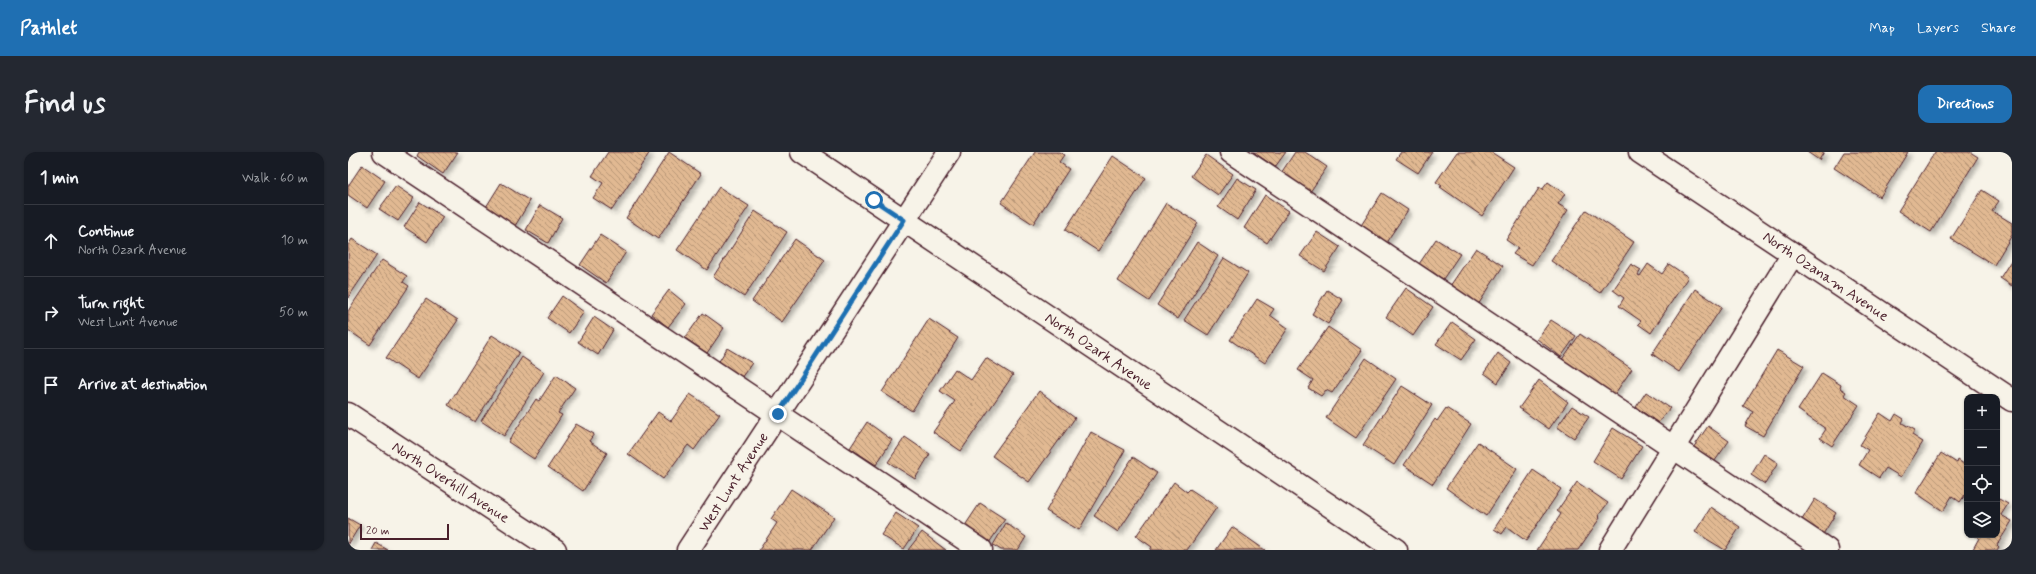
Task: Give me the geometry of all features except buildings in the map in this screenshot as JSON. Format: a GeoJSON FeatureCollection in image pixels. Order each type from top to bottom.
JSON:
{"type":"FeatureCollection","features":[{"type":"Feature","properties":{"kind":"street"},"geometry":{"type":"LineString","coordinates":[[384,152],[981,550]]}},
{"type":"Feature","properties":{"kind":"street","name":"North Ozark Avenue"},"geometry":{"type":"LineString","coordinates":[[802,152],[1396,550]]}},
{"type":"Feature","properties":{"kind":"street","name":"West Lunt Avenue"},"geometry":{"type":"LineString","coordinates":[[688,550],[949,152]]}},
{"type":"Feature","properties":{"kind":"street"},"geometry":{"type":"LineString","coordinates":[[1231,152],[1827,550]]}},
{"type":"Feature","properties":{"kind":"street","name":"North Ozanam Avenue"},"geometry":{"type":"LineString","coordinates":[[1640,152],[2012,400]]}},
{"type":"Feature","properties":{"kind":"street"},"geometry":{"type":"LineString","coordinates":[[1610,550],[1793,254]]}},
{"type":"Feature","properties":{"kind":"street","name":"North Overhill Avenue"},"geometry":{"type":"LineString","coordinates":[[348,414],[555,550]]}},
{"type":"Feature","properties":{"kind":"route"},"geometry":{"type":"LineString","coordinates":[[778,414],[904,220],[874,200]]}}]}
